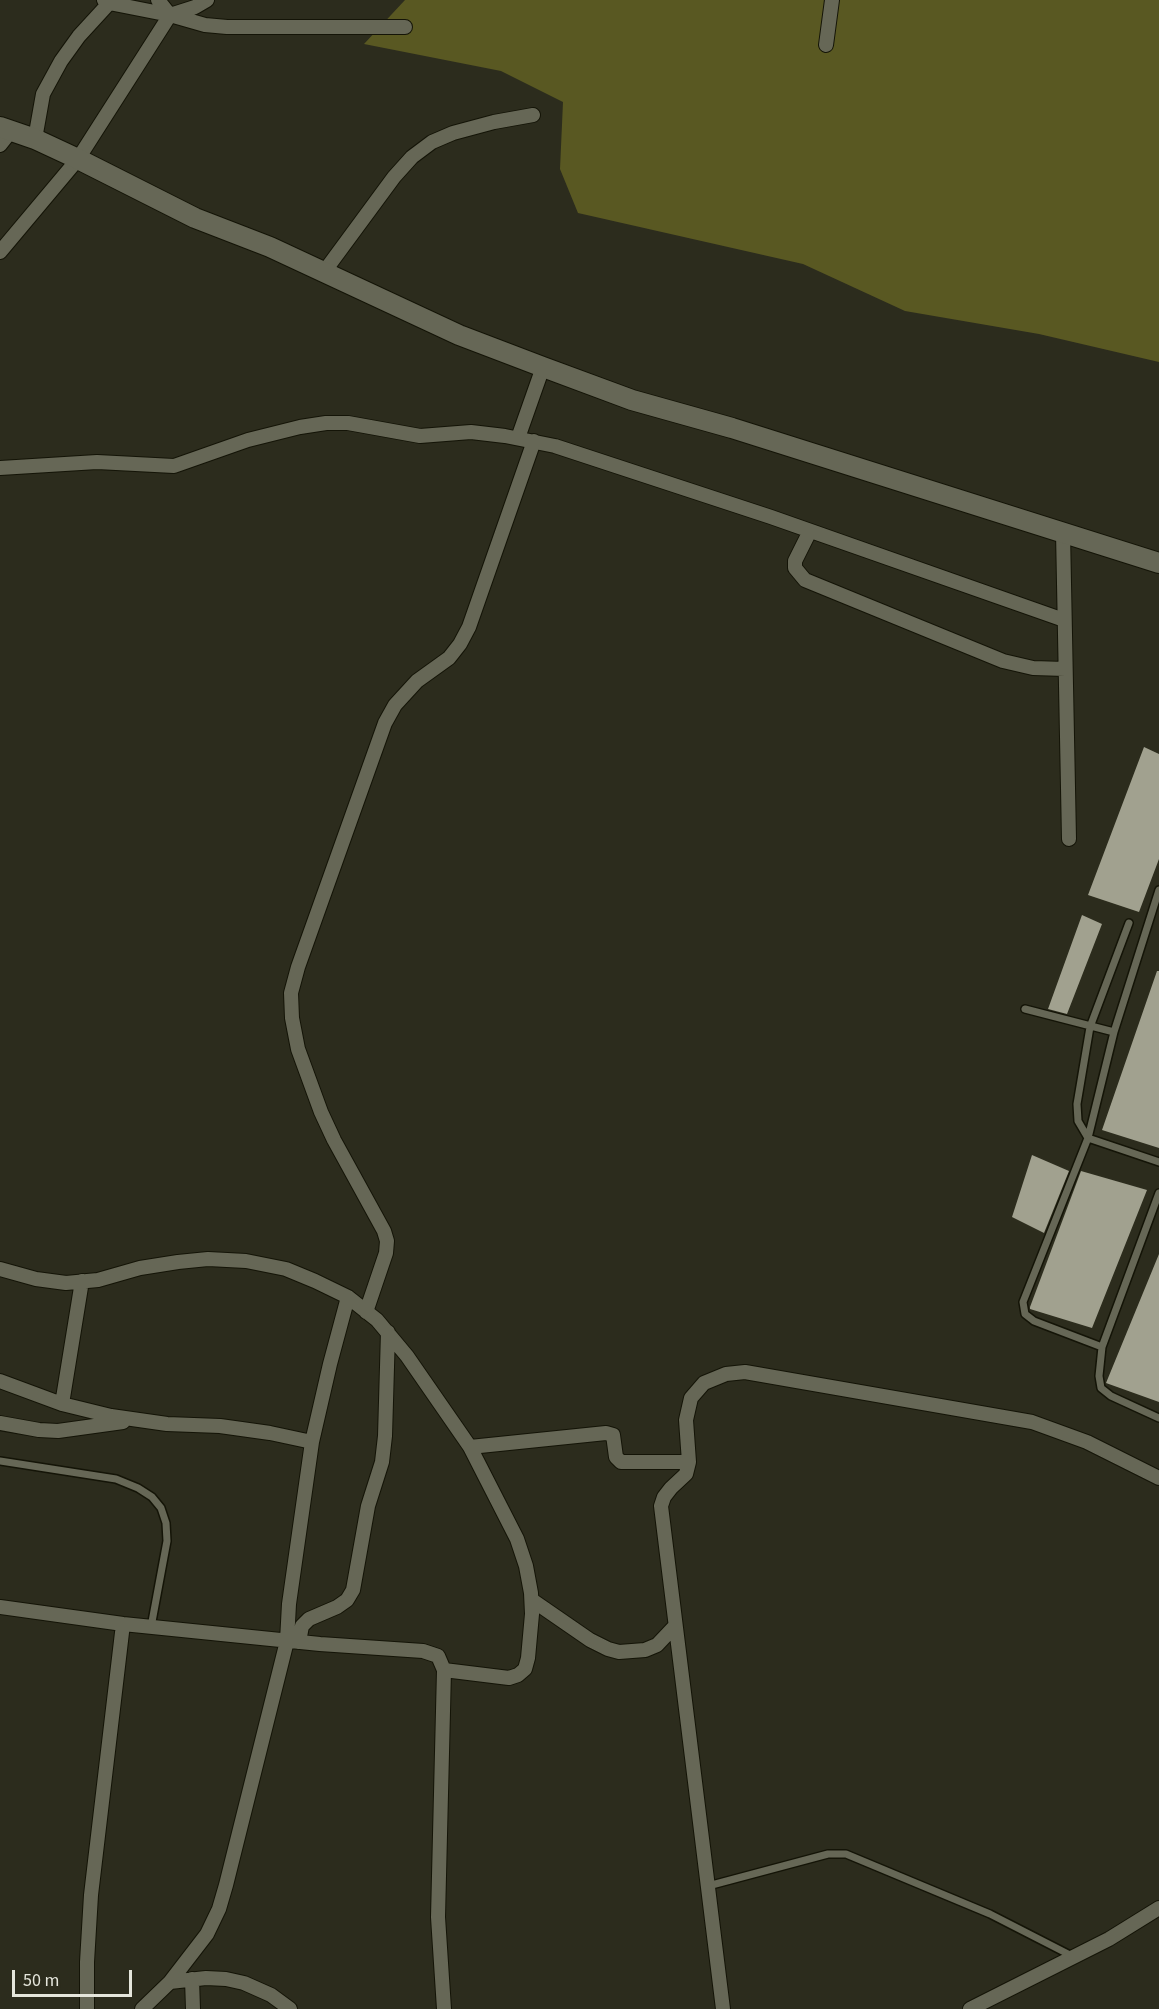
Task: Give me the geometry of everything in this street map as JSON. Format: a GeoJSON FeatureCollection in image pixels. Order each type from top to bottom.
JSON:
{"type":"FeatureCollection","features":[{"type":"Feature","properties":{"kind":"main road"},"geometry":{"type":"LineString","coordinates":[[4,134],[35,139],[195,218],[270,247],[459,334],[543,367],[632,400],[732,428],[1159,563]]}},
{"type":"Feature","properties":{"kind":"street"},"geometry":{"type":"LineString","coordinates":[[158,0],[170,15]]}},
{"type":"Feature","properties":{"kind":"street"},"geometry":{"type":"LineString","coordinates":[[0,252],[78,159],[170,15],[195,7],[207,0]]}},
{"type":"Feature","properties":{"kind":"street"},"geometry":{"type":"LineString","coordinates":[[826,45],[831,0]]}},
{"type":"Feature","properties":{"kind":"street"},"geometry":{"type":"LineString","coordinates":[[35,139],[43,94],[60,61],[108,1],[204,25],[405,27]]}},
{"type":"Feature","properties":{"kind":"street"},"geometry":{"type":"LineString","coordinates":[[324,272],[394,177],[412,157],[432,142],[453,133],[533,115]]}},
{"type":"Feature","properties":{"kind":"street"},"geometry":{"type":"LineString","coordinates":[[518,438],[543,367]]}},
{"type":"Feature","properties":{"kind":"street"},"geometry":{"type":"LineString","coordinates":[[0,468],[97,462],[174,466],[248,440],[326,423],[348,423],[420,436],[471,432],[518,438],[555,446],[810,531],[1064,620]]}},
{"type":"Feature","properties":{"kind":"street"},"geometry":{"type":"LineString","coordinates":[[366,1312],[386,1253],[387,1241],[384,1231],[334,1140],[311,1087],[298,1048],[292,1018],[291,993],[298,967],[385,723],[395,705],[417,681],[449,658],[469,627],[534,441]]}},
{"type":"Feature","properties":{"kind":"street"},"geometry":{"type":"LineString","coordinates":[[810,531],[795,561],[798,574],[805,580],[1003,661],[1033,668],[1065,669]]}},
{"type":"Feature","properties":{"kind":"street"},"geometry":{"type":"LineString","coordinates":[[1063,532],[1069,839]]}},
{"type":"Feature","properties":{"kind":"street"},"geometry":{"type":"LineString","coordinates":[[0,1269],[36,1279],[66,1282],[98,1280],[140,1268],[177,1262],[208,1259],[246,1261],[286,1269],[348,1297],[366,1312],[388,1332],[438,1398],[470,1447],[516,1539],[526,1566],[532,1600],[528,1658],[525,1669],[509,1678],[444,1670]]}},
{"type":"Feature","properties":{"kind":"street"},"geometry":{"type":"LineString","coordinates":[[63,1404],[82,1281]]}},
{"type":"Feature","properties":{"kind":"street"},"geometry":{"type":"LineString","coordinates":[[142,2009],[170,1982],[207,1934],[219,1909],[293,1642],[302,1502],[325,1383],[348,1297]]}},
{"type":"Feature","properties":{"kind":"street"},"geometry":{"type":"LineString","coordinates":[[293,1642],[309,1619],[337,1607],[347,1600],[353,1590],[368,1506],[382,1462],[388,1332]]}},
{"type":"Feature","properties":{"kind":"street"},"geometry":{"type":"LineString","coordinates":[[723,2009],[661,1506],[670,1488],[686,1474],[689,1462],[686,1420],[691,1398],[704,1383],[726,1374],[745,1372],[1032,1422],[1087,1442],[1159,1478]]}},
{"type":"Feature","properties":{"kind":"street"},"geometry":{"type":"LineString","coordinates":[[0,1381],[63,1404],[134,1420],[230,1428],[270,1433],[312,1442]]}},
{"type":"Feature","properties":{"kind":"street"},"geometry":{"type":"LineString","coordinates":[[0,1423],[58,1431],[134,1420]]}},
{"type":"Feature","properties":{"kind":"street"},"geometry":{"type":"LineString","coordinates":[[470,1447],[606,1433],[613,1435],[616,1457],[621,1462],[689,1462]]}},
{"type":"Feature","properties":{"kind":"street"},"geometry":{"type":"LineString","coordinates":[[532,1600],[590,1640],[619,1652],[645,1650],[657,1645],[675,1626]]}},
{"type":"Feature","properties":{"kind":"street"},"geometry":{"type":"LineString","coordinates":[[0,1607],[123,1624],[293,1642],[423,1651],[438,1656],[444,1670],[438,1917],[444,2009]]}},
{"type":"Feature","properties":{"kind":"street"},"geometry":{"type":"LineString","coordinates":[[87,2009],[91,1895],[123,1624]]}},
{"type":"Feature","properties":{"kind":"street"},"geometry":{"type":"LineString","coordinates":[[970,2009],[1109,1939],[1159,1908]]}},
{"type":"Feature","properties":{"kind":"street"},"geometry":{"type":"LineString","coordinates":[[170,1982],[226,1978],[271,1995],[290,2009]]}},
{"type":"Feature","properties":{"kind":"street"},"geometry":{"type":"LineString","coordinates":[[192,1980],[193,2009]]}},
{"type":"Feature","properties":{"kind":"lane"},"geometry":{"type":"LineString","coordinates":[[1102,1347],[1034,1321],[1025,1314],[1023,1302],[1088,1138],[1114,1032],[1159,890]]}},
{"type":"Feature","properties":{"kind":"lane"},"geometry":{"type":"LineString","coordinates":[[1129,922],[1090,1028],[1077,1104],[1078,1121],[1088,1138],[1159,1162]]}},
{"type":"Feature","properties":{"kind":"lane"},"geometry":{"type":"LineString","coordinates":[[1025,1009],[1090,1028],[1114,1032]]}},
{"type":"Feature","properties":{"kind":"lane"},"geometry":{"type":"LineString","coordinates":[[1159,1193],[1102,1347],[1099,1376],[1101,1388],[1111,1396],[1159,1418]]}},
{"type":"Feature","properties":{"kind":"lane"},"geometry":{"type":"LineString","coordinates":[[0,1461],[116,1479],[152,1497],[161,1508],[166,1523],[167,1541],[152,1627]]}},
{"type":"Feature","properties":{"kind":"lane"},"geometry":{"type":"LineString","coordinates":[[708,1886],[828,1854],[846,1854],[999,1918],[1074,1957]]}},
{"type":"Feature","properties":{"kind":"shaded area"},"geometry":{"type":"Polygon","coordinates":[[[405,0],[1159,0],[1159,362],[1039,334],[905,311],[803,264],[578,213],[560,169],[563,102],[501,71],[364,44],[405,0]]]}},
{"type":"Feature","properties":{"kind":"building"},"geometry":{"type":"Polygon","coordinates":[[[1144,747],[1159,754],[1159,859],[1139,912],[1088,895],[1144,747]]]}},
{"type":"Feature","properties":{"kind":"building"},"geometry":{"type":"Polygon","coordinates":[[[1082,915],[1102,924],[1067,1014],[1048,1009],[1082,915]]]}},
{"type":"Feature","properties":{"kind":"building"},"geometry":{"type":"Polygon","coordinates":[[[1157,971],[1159,971],[1159,1148],[1102,1130],[1157,971]]]}},
{"type":"Feature","properties":{"kind":"building"},"geometry":{"type":"Polygon","coordinates":[[[1032,1155],[1069,1171],[1044,1233],[1012,1217],[1032,1155]]]}},
{"type":"Feature","properties":{"kind":"building"},"geometry":{"type":"Polygon","coordinates":[[[1081,1171],[1147,1190],[1092,1328],[1030,1309],[1081,1171]]]}},
{"type":"Feature","properties":{"kind":"building"},"geometry":{"type":"Polygon","coordinates":[[[1159,1254],[1159,1402],[1106,1383],[1159,1254]]]}}]}
